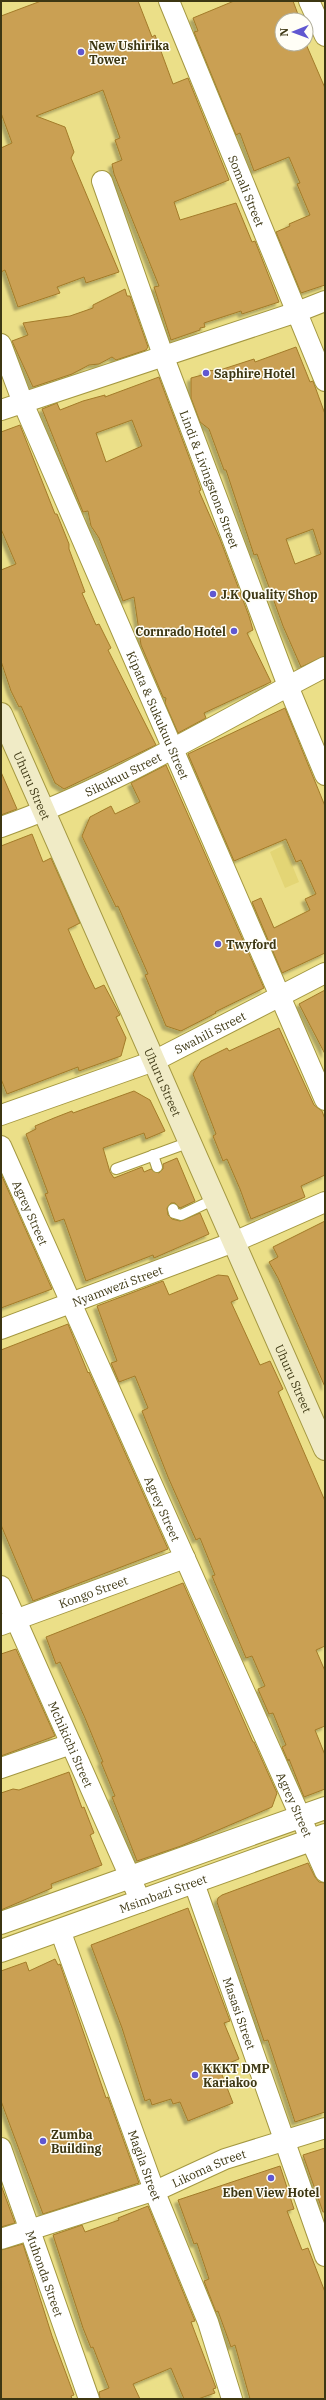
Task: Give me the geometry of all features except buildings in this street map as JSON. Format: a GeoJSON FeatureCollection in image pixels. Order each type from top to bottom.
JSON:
{"type":"FeatureCollection","features":[{"type":"Feature","properties":{"kind":"main road","name":"Uhuru Street"},"geometry":{"type":"LineString","coordinates":[[1,714],[325,1449]]}},
{"type":"Feature","properties":{"kind":"street","name":"Somali Street"},"geometry":{"type":"LineString","coordinates":[[169,1],[325,381]]}},
{"type":"Feature","properties":{"kind":"street"},"geometry":{"type":"LineString","coordinates":[[309,1],[325,36]]}},
{"type":"Feature","properties":{"kind":"street","name":"Lindi & Livingstone Street"},"geometry":{"type":"LineString","coordinates":[[102,181],[163,355],[288,686],[325,775]]}},
{"type":"Feature","properties":{"kind":"street"},"geometry":{"type":"LineString","coordinates":[[1,410],[163,355],[297,312],[325,300]]}},
{"type":"Feature","properties":{"kind":"street","name":"Kipata & Sukukuu Street"},"geometry":{"type":"LineString","coordinates":[[1,344],[23,403],[174,748],[325,1100]]}},
{"type":"Feature","properties":{"kind":"street","name":"Sikukuu Street"},"geometry":{"type":"LineString","coordinates":[[1,827],[44,812],[174,748],[325,667]]}},
{"type":"Feature","properties":{"kind":"street","name":"Swahili Street"},"geometry":{"type":"LineString","coordinates":[[1,1115],[154,1061],[325,972]]}},
{"type":"Feature","properties":{"kind":"street","name":"Agrey Street"},"geometry":{"type":"LineString","coordinates":[[1,1146],[185,1558],[312,1829],[325,1872]]}},
{"type":"Feature","properties":{"kind":"street","name":"Nyamwezi Street"},"geometry":{"type":"LineString","coordinates":[[1,1329],[72,1304],[234,1242],[325,1202]]}},
{"type":"Feature","properties":{"kind":"street","name":"Kongo Street"},"geometry":{"type":"LineString","coordinates":[[8,1623],[185,1558]]}},
{"type":"Feature","properties":{"kind":"street","name":"Mchikichi Street"},"geometry":{"type":"LineString","coordinates":[[1,1586],[8,1623],[71,1744],[136,1890]]}},
{"type":"Feature","properties":{"kind":"street"},"geometry":{"type":"LineString","coordinates":[[1,1768],[71,1744]]}},
{"type":"Feature","properties":{"kind":"street","name":"Msimbazi Street"},"geometry":{"type":"LineString","coordinates":[[1,1951],[60,1930],[136,1890],[194,1883],[312,1829],[325,1808]]}},
{"type":"Feature","properties":{"kind":"street","name":"Msimbazi Street"},"geometry":{"type":"LineString","coordinates":[[1,1923],[136,1890],[312,1829]]}},
{"type":"Feature","properties":{"kind":"street","name":"Masasi Street"},"geometry":{"type":"LineString","coordinates":[[194,1883],[325,2256]]}},
{"type":"Feature","properties":{"kind":"street","name":"Magila Street"},"geometry":{"type":"LineString","coordinates":[[60,1930],[154,2190],[208,2322],[232,2399]]}},
{"type":"Feature","properties":{"kind":"street","name":"Likoma Street"},"geometry":{"type":"LineString","coordinates":[[1,2238],[154,2190],[225,2159],[285,2142],[325,2128]]}},
{"type":"Feature","properties":{"kind":"street","name":"Muhonda Street"},"geometry":{"type":"LineString","coordinates":[[1,2148],[89,2399]]}},
{"type":"Feature","properties":{"kind":"lane"},"geometry":{"type":"LineString","coordinates":[[116,1169],[190,1142]]}},
{"type":"Feature","properties":{"kind":"lane"},"geometry":{"type":"LineString","coordinates":[[153,1155],[157,1167]]}},
{"type":"Feature","properties":{"kind":"lane"},"geometry":{"type":"LineString","coordinates":[[173,1209],[174,1213],[181,1215],[215,1200]]}},
{"type":"Feature","properties":{"kind":"lane"},"geometry":{"type":"LineString","coordinates":[[312,1829],[325,1814]]}},
{"type":"Feature","properties":{"kind":"lane"},"geometry":{"type":"LineString","coordinates":[[1,1931],[136,1890]]}},
{"type":"Feature","properties":{"kind":"lane"},"geometry":{"type":"LineString","coordinates":[[1,1945],[136,1890]]}},
{"type":"Feature","properties":{"kind":"shaded area"},"geometry":{"type":"Polygon","coordinates":[[[284,845],[299,882],[285,888],[270,852],[284,845]]]}},
{"type":"Feature","properties":{"kind":"place","name":"New Ushirika Tower"},"geometry":{"type":"Point","coordinates":[81,52]}},
{"type":"Feature","properties":{"kind":"place","name":"Saphire Hotel"},"geometry":{"type":"Point","coordinates":[206,373]}},
{"type":"Feature","properties":{"kind":"place","name":"J.K Quality Shop"},"geometry":{"type":"Point","coordinates":[213,594]}},
{"type":"Feature","properties":{"kind":"place","name":"Cornrado Hotel"},"geometry":{"type":"Point","coordinates":[234,631]}},
{"type":"Feature","properties":{"kind":"place","name":"Twyford"},"geometry":{"type":"Point","coordinates":[218,944]}},
{"type":"Feature","properties":{"kind":"place","name":"KKKT DMP Kariakoo"},"geometry":{"type":"Point","coordinates":[195,2075]}},
{"type":"Feature","properties":{"kind":"place","name":"Zumba Building"},"geometry":{"type":"Point","coordinates":[43,2141]}},
{"type":"Feature","properties":{"kind":"place","name":"Eben View Hotel"},"geometry":{"type":"Point","coordinates":[271,2178]}}]}
